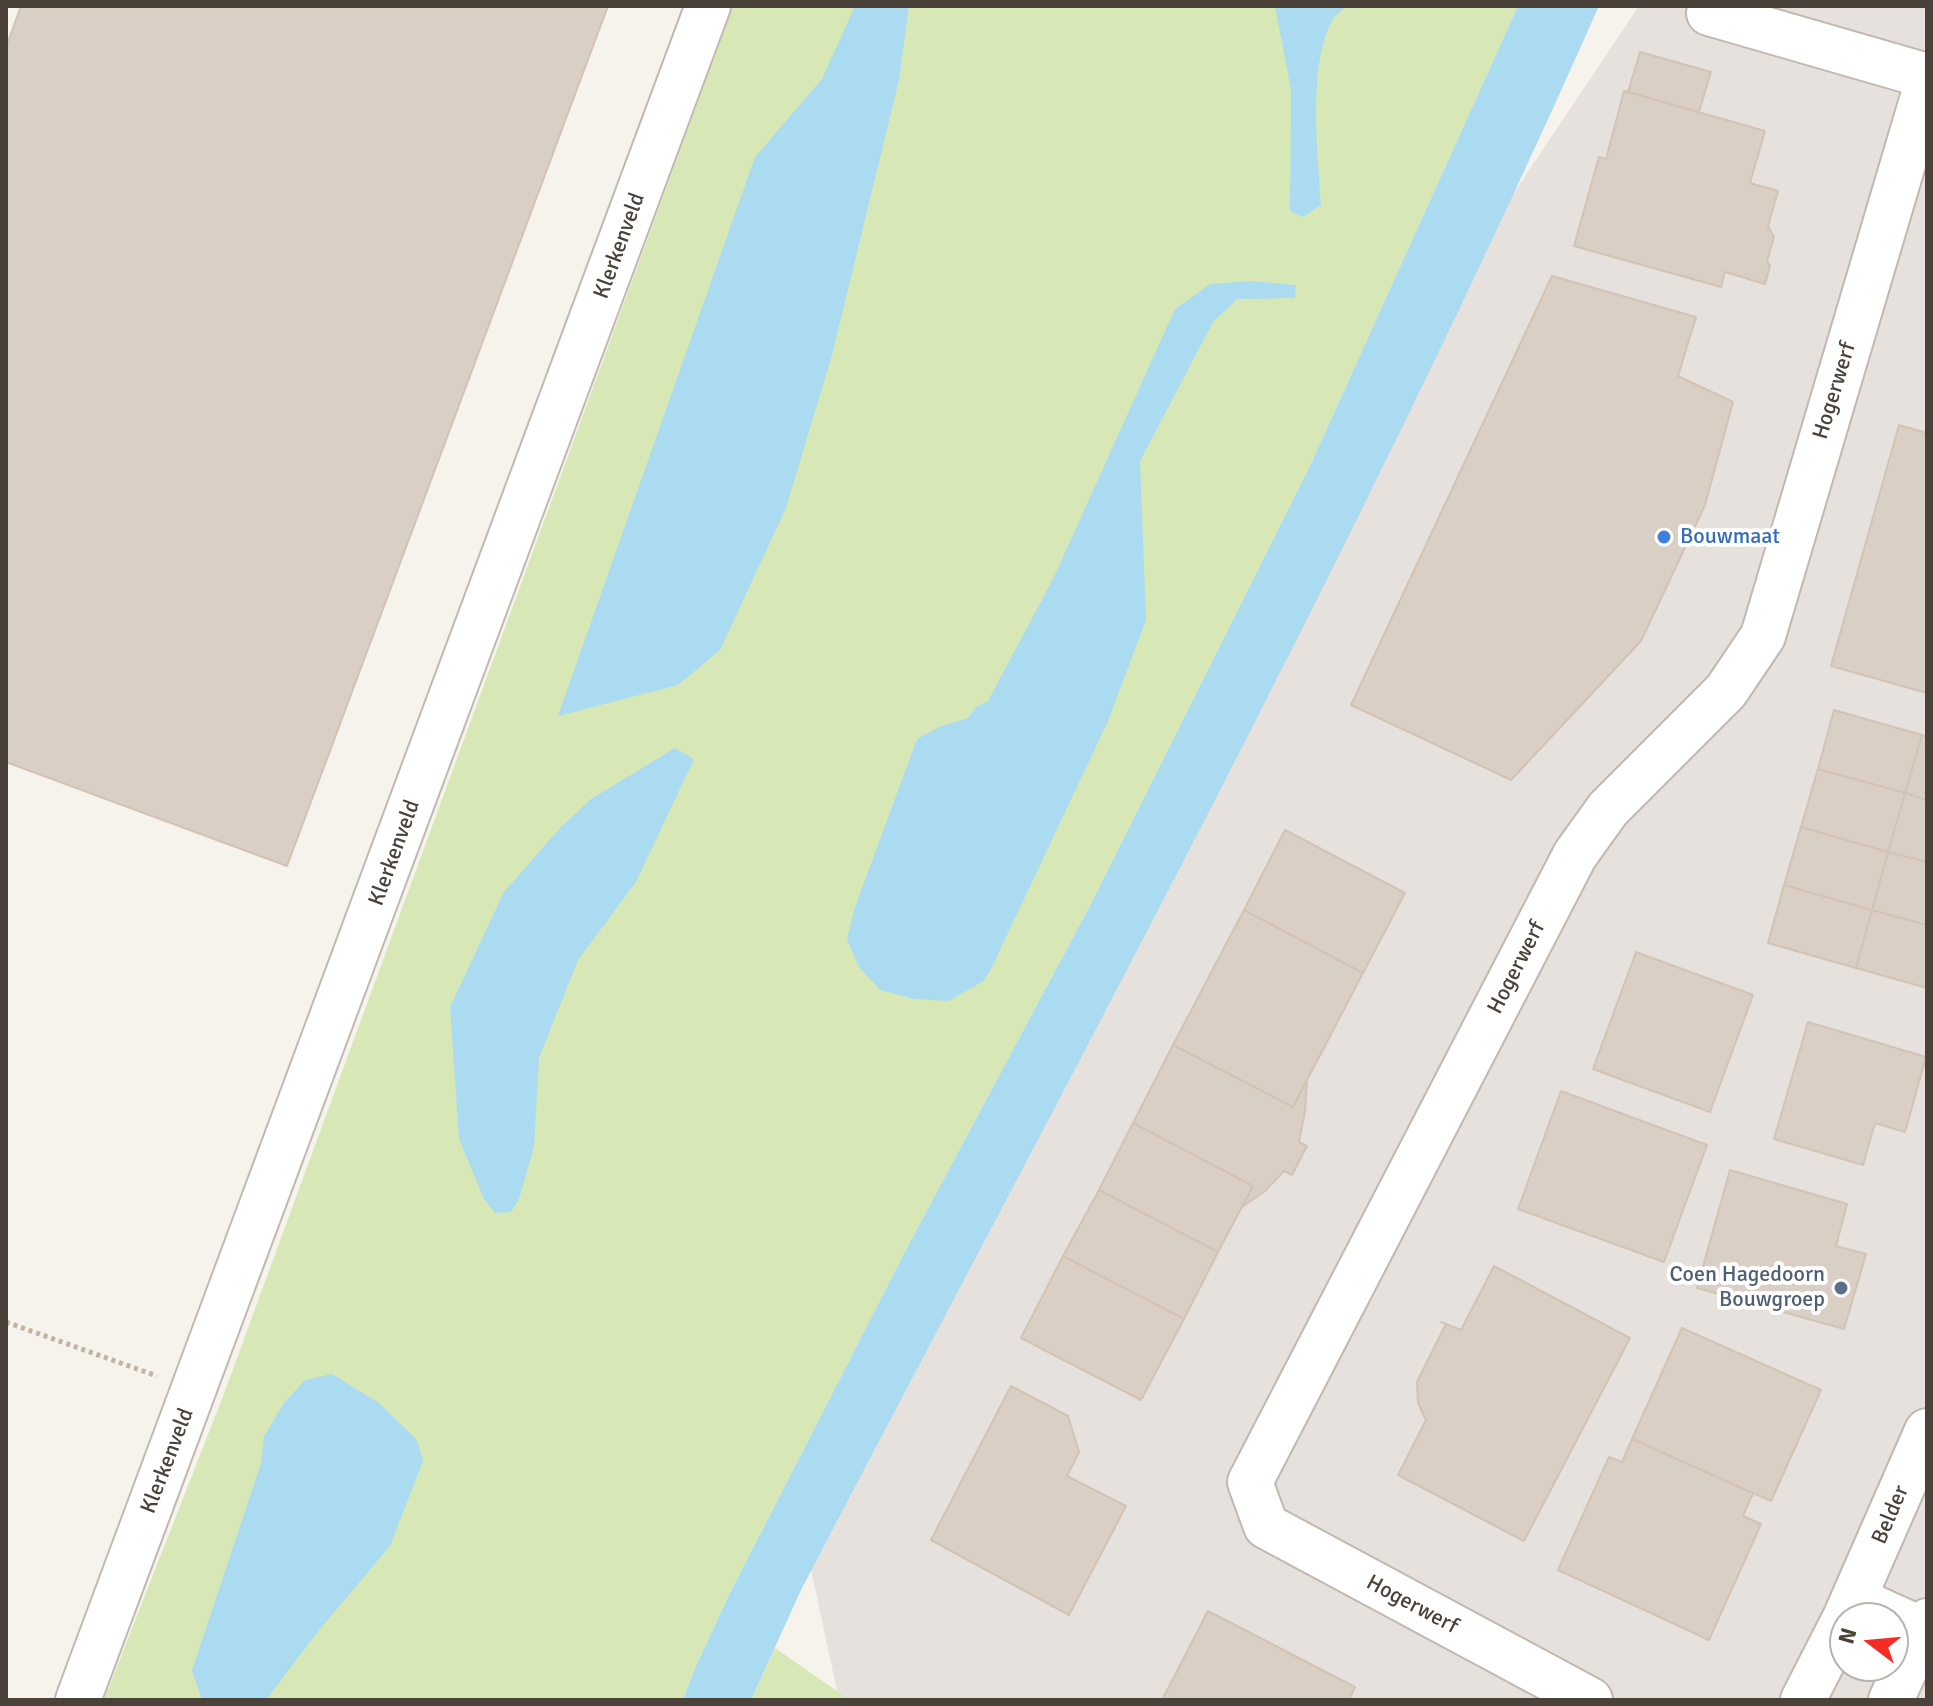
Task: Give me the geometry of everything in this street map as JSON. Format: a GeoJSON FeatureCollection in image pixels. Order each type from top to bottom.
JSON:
{"type":"FeatureCollection","features":[{"type":"Feature","properties":{"kind":"street","name":"Klerkenveld"},"geometry":{"type":"LineString","coordinates":[[78,1700],[708,6]]}},
{"type":"Feature","properties":{"kind":"street"},"geometry":{"type":"LineString","coordinates":[[1709,13],[1927,76]]}},
{"type":"Feature","properties":{"kind":"street","name":"Hogerwerf"},"geometry":{"type":"LineString","coordinates":[[1590,1700],[1266,1526],[1250,1482],[1575,855],[1608,809],[1726,691],[1763,636],[1927,83]]}},
{"type":"Feature","properties":{"kind":"street","name":"Belder"},"geometry":{"type":"LineString","coordinates":[[1852,1602],[1927,1431]]}},
{"type":"Feature","properties":{"kind":"street"},"geometry":{"type":"LineString","coordinates":[[1891,1700],[1926,1628]]}},
{"type":"Feature","properties":{"kind":"street","name":"Belder"},"geometry":{"type":"LineString","coordinates":[[1803,1700],[1829,1649]]}},
{"type":"Feature","properties":{"kind":"path"},"geometry":{"type":"LineString","coordinates":[[6,1322],[195,1389]]}},
{"type":"Feature","properties":{"kind":"shaded area"},"geometry":{"type":"Polygon","coordinates":[[[1639,6],[1927,6],[1927,1700],[839,1700],[810,1565],[1334,461],[1639,6]]]}},
{"type":"Feature","properties":{"kind":"green space"},"geometry":{"type":"Polygon","coordinates":[[[733,6],[1518,6],[1310,466],[1092,902],[908,1246],[731,1591],[683,1700],[104,1700],[222,1399],[733,6]]]}},
{"type":"Feature","properties":{"kind":"green space"},"geometry":{"type":"Polygon","coordinates":[[[775,1648],[850,1700],[751,1700],[775,1648]]]}},
{"type":"Feature","properties":{"kind":"water"},"geometry":{"type":"Polygon","coordinates":[[[855,6],[909,6],[899,80],[832,355],[786,508],[720,650],[678,685],[558,716],[755,157],[822,79],[855,6]]]}},
{"type":"Feature","properties":{"kind":"water"},"geometry":{"type":"Polygon","coordinates":[[[1275,6],[1347,6],[1333,19],[1320,60],[1316,109],[1321,205],[1303,217],[1290,211],[1291,90],[1275,6]]]}},
{"type":"Feature","properties":{"kind":"water"},"geometry":{"type":"Polygon","coordinates":[[[1518,6],[1599,6],[1412,408],[1213,804],[801,1590],[751,1700],[683,1700],[731,1591],[908,1246],[1092,902],[1310,466],[1518,6]]]}},
{"type":"Feature","properties":{"kind":"water"},"geometry":{"type":"Polygon","coordinates":[[[1252,281],[1296,285],[1295,298],[1237,299],[1213,322],[1140,461],[1146,620],[1108,721],[991,969],[984,981],[948,1001],[915,999],[880,990],[859,967],[847,939],[855,907],[917,739],[939,727],[968,718],[976,707],[988,701],[1054,577],[1175,309],[1210,284],[1252,281]]]}},
{"type":"Feature","properties":{"kind":"water"},"geometry":{"type":"Polygon","coordinates":[[[675,748],[694,759],[636,882],[578,960],[539,1058],[534,1147],[519,1199],[511,1212],[495,1213],[484,1199],[459,1139],[450,1007],[504,892],[560,828],[591,799],[675,748]]]}},
{"type":"Feature","properties":{"kind":"water"},"geometry":{"type":"Polygon","coordinates":[[[332,1374],[379,1403],[417,1440],[423,1461],[390,1546],[319,1630],[266,1700],[202,1700],[192,1670],[261,1463],[264,1436],[284,1403],[305,1380],[332,1374]]]}},
{"type":"Feature","properties":{"kind":"building"},"geometry":{"type":"Polygon","coordinates":[[[21,6],[608,6],[287,866],[6,762],[6,47],[21,6]]]}},
{"type":"Feature","properties":{"kind":"building"},"geometry":{"type":"Polygon","coordinates":[[[1640,52],[1711,72],[1699,112],[1628,92],[1640,52]]]}},
{"type":"Feature","properties":{"kind":"building"},"geometry":{"type":"Polygon","coordinates":[[[1624,91],[1765,131],[1750,183],[1778,191],[1768,226],[1774,237],[1765,284],[1725,272],[1721,287],[1574,246],[1599,157],[1606,159],[1624,91]]]}},
{"type":"Feature","properties":{"kind":"building"},"geometry":{"type":"Polygon","coordinates":[[[1552,276],[1696,317],[1678,376],[1733,402],[1705,505],[1641,641],[1511,780],[1351,705],[1552,276]]]}},
{"type":"Feature","properties":{"kind":"building"},"geometry":{"type":"Polygon","coordinates":[[[1899,425],[1927,433],[1927,693],[1831,666],[1899,425]]]}},
{"type":"Feature","properties":{"kind":"building"},"geometry":{"type":"Polygon","coordinates":[[[1834,710],[1922,735],[1905,793],[1818,769],[1834,710]]]}},
{"type":"Feature","properties":{"kind":"building"},"geometry":{"type":"Polygon","coordinates":[[[1922,735],[1927,737],[1927,800],[1905,793],[1922,735]]]}},
{"type":"Feature","properties":{"kind":"building"},"geometry":{"type":"Polygon","coordinates":[[[1818,769],[1905,793],[1888,852],[1801,827],[1818,769]]]}},
{"type":"Feature","properties":{"kind":"building"},"geometry":{"type":"Polygon","coordinates":[[[1905,793],[1927,800],[1927,862],[1888,852],[1905,793]]]}},
{"type":"Feature","properties":{"kind":"building"},"geometry":{"type":"Polygon","coordinates":[[[1801,827],[1888,852],[1872,910],[1784,885],[1801,827]]]}},
{"type":"Feature","properties":{"kind":"building"},"geometry":{"type":"Polygon","coordinates":[[[1285,830],[1405,893],[1363,973],[1244,910],[1285,830]]]}},
{"type":"Feature","properties":{"kind":"building"},"geometry":{"type":"Polygon","coordinates":[[[1888,852],[1927,862],[1927,925],[1872,910],[1888,852]]]}},
{"type":"Feature","properties":{"kind":"building"},"geometry":{"type":"Polygon","coordinates":[[[1784,885],[1872,910],[1856,968],[1768,943],[1784,885]]]}},
{"type":"Feature","properties":{"kind":"building"},"geometry":{"type":"Polygon","coordinates":[[[1244,910],[1363,973],[1293,1107],[1173,1045],[1244,910]]]}},
{"type":"Feature","properties":{"kind":"building"},"geometry":{"type":"Polygon","coordinates":[[[1872,910],[1927,925],[1927,988],[1856,968],[1872,910]]]}},
{"type":"Feature","properties":{"kind":"building"},"geometry":{"type":"Polygon","coordinates":[[[1636,952],[1753,995],[1710,1112],[1593,1069],[1636,952]]]}},
{"type":"Feature","properties":{"kind":"building"},"geometry":{"type":"Polygon","coordinates":[[[1808,1022],[1926,1057],[1905,1132],[1875,1123],[1863,1165],[1774,1139],[1808,1022]]]}},
{"type":"Feature","properties":{"kind":"building"},"geometry":{"type":"Polygon","coordinates":[[[1173,1045],[1293,1107],[1307,1080],[1299,1142],[1307,1146],[1292,1175],[1284,1171],[1265,1191],[1242,1207],[1253,1186],[1133,1123],[1173,1045]]]}},
{"type":"Feature","properties":{"kind":"building"},"geometry":{"type":"Polygon","coordinates":[[[1561,1091],[1707,1145],[1664,1262],[1518,1209],[1561,1091]]]}},
{"type":"Feature","properties":{"kind":"building"},"geometry":{"type":"Polygon","coordinates":[[[1133,1123],[1253,1186],[1218,1252],[1099,1190],[1133,1123]]]}},
{"type":"Feature","properties":{"kind":"building"},"geometry":{"type":"Polygon","coordinates":[[[1730,1170],[1847,1204],[1836,1246],[1866,1254],[1844,1329],[1697,1288],[1730,1170]]]}},
{"type":"Feature","properties":{"kind":"building"},"geometry":{"type":"Polygon","coordinates":[[[1099,1190],[1218,1252],[1184,1319],[1063,1256],[1099,1190]]]}},
{"type":"Feature","properties":{"kind":"building"},"geometry":{"type":"Polygon","coordinates":[[[1063,1256],[1184,1319],[1141,1400],[1021,1338],[1063,1256]]]}},
{"type":"Feature","properties":{"kind":"building"},"geometry":{"type":"Polygon","coordinates":[[[1494,1266],[1630,1338],[1524,1541],[1398,1475],[1426,1420],[1418,1403],[1417,1382],[1446,1324],[1461,1330],[1494,1266]]]}},
{"type":"Feature","properties":{"kind":"building"},"geometry":{"type":"Polygon","coordinates":[[[1682,1328],[1821,1390],[1771,1501],[1632,1439],[1682,1328]]]}},
{"type":"Feature","properties":{"kind":"building"},"geometry":{"type":"Polygon","coordinates":[[[1011,1386],[1068,1416],[1079,1452],[1067,1476],[1126,1506],[1069,1615],[931,1540],[1011,1386]]]}},
{"type":"Feature","properties":{"kind":"building"},"geometry":{"type":"Polygon","coordinates":[[[1632,1439],[1753,1493],[1743,1516],[1761,1524],[1709,1640],[1558,1570],[1609,1457],[1622,1462],[1632,1439]]]}},
{"type":"Feature","properties":{"kind":"building"},"geometry":{"type":"Polygon","coordinates":[[[1208,1611],[1355,1687],[1349,1700],[1162,1700],[1208,1611]]]}},
{"type":"Feature","properties":{"kind":"place","name":"Bouwmaat"},"geometry":{"type":"Point","coordinates":[1664,537]}},
{"type":"Feature","properties":{"kind":"place","name":"Coen Hagedoorn Bouwgroep"},"geometry":{"type":"Point","coordinates":[1841,1288]}}]}
